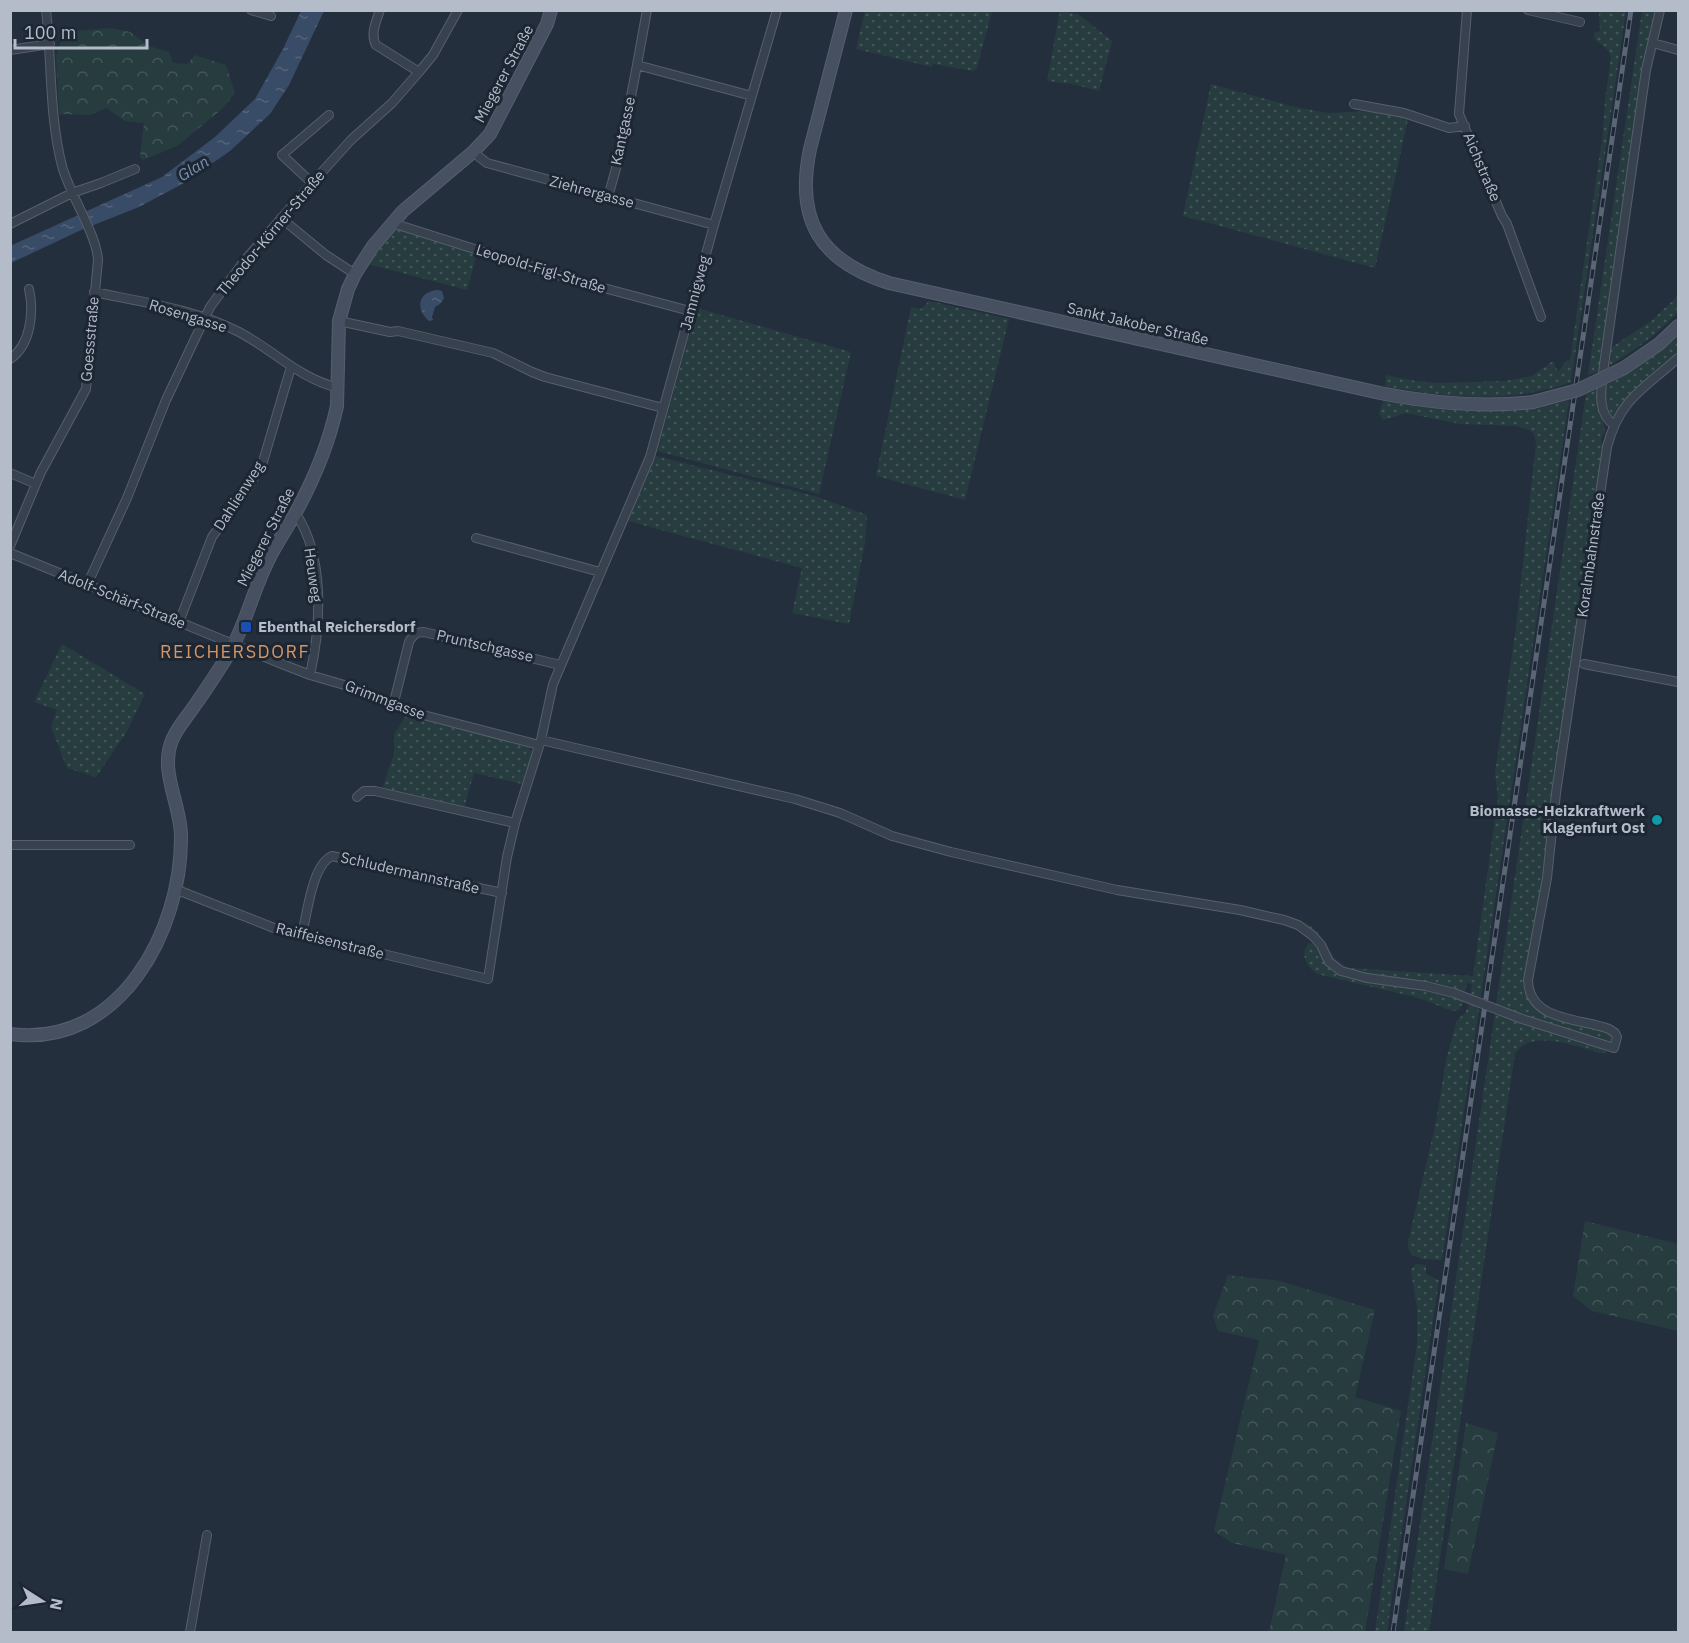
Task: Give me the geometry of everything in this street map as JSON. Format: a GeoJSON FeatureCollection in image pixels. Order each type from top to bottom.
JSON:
{"type":"FeatureCollection","features":[{"type":"Feature","properties":{"kind":"main road","name":"Miegerer Straße"},"geometry":{"type":"LineString","coordinates":[[10,1034],[46,1034],[88,1020],[115,1001],[134,980],[163,931],[175,889],[181,834],[168,764],[170,747],[177,730],[234,644],[263,571],[313,479],[334,420],[338,388],[339,321],[348,289],[363,260],[392,222],[414,200],[473,152],[490,134],[547,24],[551,10]]}},
{"type":"Feature","properties":{"kind":"main road","name":"Sankt Jakober Straße"},"geometry":{"type":"LineString","coordinates":[[846,10],[810,149],[805,189],[808,211],[817,234],[836,257],[869,276],[889,283],[1380,393],[1472,406],[1533,402],[1578,390],[1624,368],[1659,344],[1678,326]]}},
{"type":"Feature","properties":{"kind":"street","name":"Goessstraße"},"geometry":{"type":"LineString","coordinates":[[10,546],[36,484],[86,389],[98,260],[94,244],[63,169],[55,134],[46,10]]}},
{"type":"Feature","properties":{"kind":"street"},"geometry":{"type":"LineString","coordinates":[[251,10],[271,16]]}},
{"type":"Feature","properties":{"kind":"street"},"geometry":{"type":"LineString","coordinates":[[380,10],[373,33],[374,42],[419,72]]}},
{"type":"Feature","properties":{"kind":"street","name":"Theodor-Körner-Straße"},"geometry":{"type":"LineString","coordinates":[[87,585],[127,498],[162,408],[210,307],[245,260],[312,183],[351,140],[392,103],[419,72],[433,55],[458,10]]}},
{"type":"Feature","properties":{"kind":"street","name":"Kantgasse"},"geometry":{"type":"LineString","coordinates":[[608,196],[620,154],[647,10]]}},
{"type":"Feature","properties":{"kind":"street","name":"Jamnigweg"},"geometry":{"type":"LineString","coordinates":[[488,979],[515,823],[540,742],[553,684],[650,457],[714,225],[777,10]]}},
{"type":"Feature","properties":{"kind":"street","name":"Aichstraße"},"geometry":{"type":"LineString","coordinates":[[1467,10],[1460,114],[1502,216],[1508,224],[1541,317]]}},
{"type":"Feature","properties":{"kind":"street"},"geometry":{"type":"LineString","coordinates":[[1528,10],[1580,22]]}},
{"type":"Feature","properties":{"kind":"street"},"geometry":{"type":"LineString","coordinates":[[1660,10],[1648,59],[1603,374],[1602,406],[1607,420],[1614,425],[1635,394],[1678,358]]}},
{"type":"Feature","properties":{"kind":"street"},"geometry":{"type":"LineString","coordinates":[[1653,43],[1678,50]]}},
{"type":"Feature","properties":{"kind":"street"},"geometry":{"type":"LineString","coordinates":[[10,50],[50,44]]}},
{"type":"Feature","properties":{"kind":"street"},"geometry":{"type":"LineString","coordinates":[[637,65],[752,96]]}},
{"type":"Feature","properties":{"kind":"street"},"geometry":{"type":"LineString","coordinates":[[1354,104],[1404,113],[1449,128],[1465,126]]}},
{"type":"Feature","properties":{"kind":"street"},"geometry":{"type":"LineString","coordinates":[[312,183],[282,155],[329,115]]}},
{"type":"Feature","properties":{"kind":"street","name":"Ziehrergasse"},"geometry":{"type":"LineString","coordinates":[[473,152],[487,163],[714,225]]}},
{"type":"Feature","properties":{"kind":"street"},"geometry":{"type":"LineString","coordinates":[[10,224],[72,193],[135,169]]}},
{"type":"Feature","properties":{"kind":"street"},"geometry":{"type":"LineString","coordinates":[[281,218],[326,255],[355,274]]}},
{"type":"Feature","properties":{"kind":"street","name":"Leopold-Figl-Straße"},"geometry":{"type":"LineString","coordinates":[[392,222],[570,279],[690,311]]}},
{"type":"Feature","properties":{"kind":"street"},"geometry":{"type":"LineString","coordinates":[[10,359],[20,352],[26,341],[31,305],[29,289]]}},
{"type":"Feature","properties":{"kind":"street","name":"Rosengasse"},"geometry":{"type":"LineString","coordinates":[[94,292],[204,318],[240,333],[319,383],[338,388]]}},
{"type":"Feature","properties":{"kind":"street"},"geometry":{"type":"LineString","coordinates":[[339,321],[493,353],[545,377],[663,408]]}},
{"type":"Feature","properties":{"kind":"street","name":"Dahlienweg"},"geometry":{"type":"LineString","coordinates":[[179,622],[212,537],[262,465],[291,367]]}},
{"type":"Feature","properties":{"kind":"street","name":"Koralmbahnstraße"},"geometry":{"type":"LineString","coordinates":[[1614,425],[1607,447],[1556,793],[1547,878],[1528,986],[1533,999],[1549,1012],[1565,1019],[1599,1025],[1613,1031],[1617,1037],[1614,1048]]}},
{"type":"Feature","properties":{"kind":"street"},"geometry":{"type":"LineString","coordinates":[[10,473],[36,484]]}},
{"type":"Feature","properties":{"kind":"street","name":"Heuweg"},"geometry":{"type":"LineString","coordinates":[[296,514],[311,548],[316,572],[318,633],[310,675]]}},
{"type":"Feature","properties":{"kind":"street"},"geometry":{"type":"LineString","coordinates":[[476,538],[600,572]]}},
{"type":"Feature","properties":{"kind":"street","name":"Adolf-Schärf-Straße"},"geometry":{"type":"LineString","coordinates":[[10,553],[234,644]]}},
{"type":"Feature","properties":{"kind":"street","name":"Pruntschgasse"},"geometry":{"type":"LineString","coordinates":[[393,706],[409,642],[412,635],[417,632],[560,665]]}},
{"type":"Feature","properties":{"kind":"street","name":"Grimmgasse"},"geometry":{"type":"LineString","coordinates":[[234,644],[310,675],[358,688],[393,706],[540,742],[795,799],[840,813],[892,836],[951,852],[1117,890],[1197,902],[1284,920],[1298,925],[1313,936],[1329,962],[1341,971],[1367,978],[1426,986],[1454,993],[1522,1019],[1614,1048]]}},
{"type":"Feature","properties":{"kind":"street"},"geometry":{"type":"LineString","coordinates":[[1584,664],[1678,682]]}},
{"type":"Feature","properties":{"kind":"street"},"geometry":{"type":"LineString","coordinates":[[357,797],[364,791],[375,791],[515,823]]}},
{"type":"Feature","properties":{"kind":"street"},"geometry":{"type":"LineString","coordinates":[[10,845],[130,845]]}},
{"type":"Feature","properties":{"kind":"street","name":"Schludermannstraße"},"geometry":{"type":"LineString","coordinates":[[302,935],[315,881],[325,860],[332,856],[502,893]]}},
{"type":"Feature","properties":{"kind":"street","name":"Raiffeisenstraße"},"geometry":{"type":"LineString","coordinates":[[175,889],[264,925],[488,979]]}},
{"type":"Feature","properties":{"kind":"street"},"geometry":{"type":"LineString","coordinates":[[190,1632],[207,1535]]}},
{"type":"Feature","properties":{"kind":"green space"},"geometry":{"type":"Polygon","coordinates":[[[865,10],[992,11],[977,68],[973,71],[933,64],[932,67],[856,49],[865,10]]]}},
{"type":"Feature","properties":{"kind":"green space"},"geometry":{"type":"Polygon","coordinates":[[[1060,11],[1078,14],[1112,41],[1099,91],[1047,81],[1060,11]]]}},
{"type":"Feature","properties":{"kind":"green space"},"geometry":{"type":"Polygon","coordinates":[[[1599,11],[1626,11],[1571,382],[1526,394],[1479,397],[1432,394],[1385,386],[1386,375],[1438,383],[1505,381],[1532,376],[1553,361],[1558,372],[1566,361],[1570,360],[1603,132],[1611,57],[1608,50],[1595,40],[1594,33],[1600,31],[1599,11]]]}},
{"type":"Feature","properties":{"kind":"green space"},"geometry":{"type":"Polygon","coordinates":[[[1642,11],[1658,11],[1600,371],[1588,375],[1642,11]]]}},
{"type":"Feature","properties":{"kind":"green space"},"geometry":{"type":"Polygon","coordinates":[[[111,28],[130,32],[149,46],[169,52],[173,63],[187,64],[195,55],[226,65],[235,93],[222,109],[177,146],[143,160],[140,157],[144,123],[125,121],[106,108],[90,115],[59,114],[56,56],[64,32],[111,28]]]}},
{"type":"Feature","properties":{"kind":"green space"},"geometry":{"type":"Polygon","coordinates":[[[1211,84],[1291,106],[1327,113],[1374,111],[1408,119],[1375,268],[1183,216],[1211,84]]]}},
{"type":"Feature","properties":{"kind":"green space"},"geometry":{"type":"Polygon","coordinates":[[[396,228],[477,254],[467,290],[368,264],[396,228]]]}},
{"type":"Feature","properties":{"kind":"green space"},"geometry":{"type":"Polygon","coordinates":[[[1678,296],[1678,312],[1662,328],[1607,367],[1609,349],[1651,321],[1678,296]]]}},
{"type":"Feature","properties":{"kind":"green space"},"geometry":{"type":"Polygon","coordinates":[[[929,301],[1009,319],[965,500],[876,476],[911,307],[921,309],[929,301]]]}},
{"type":"Feature","properties":{"kind":"green space"},"geometry":{"type":"Polygon","coordinates":[[[697,308],[851,352],[819,494],[657,451],[697,308]]]}},
{"type":"Feature","properties":{"kind":"green space"},"geometry":{"type":"Polygon","coordinates":[[[1678,334],[1678,355],[1614,417],[1610,415],[1605,404],[1605,386],[1643,363],[1678,334]]]}},
{"type":"Feature","properties":{"kind":"green space"},"geometry":{"type":"Polygon","coordinates":[[[1598,389],[1605,433],[1601,441],[1604,446],[1544,880],[1525,985],[1526,993],[1534,1005],[1606,1031],[1612,1037],[1607,1043],[1566,1031],[1496,1005],[1586,394],[1598,389]]]}},
{"type":"Feature","properties":{"kind":"green space"},"geometry":{"type":"Polygon","coordinates":[[[1384,399],[1471,411],[1532,407],[1533,409],[1569,400],[1442,1260],[1423,1259],[1411,1255],[1408,1242],[1436,1122],[1446,1060],[1457,1020],[1465,1013],[1469,1004],[1472,984],[1467,983],[1465,994],[1367,976],[1337,966],[1314,932],[1287,916],[1314,929],[1334,957],[1350,968],[1473,976],[1498,797],[1495,773],[1516,627],[1536,443],[1534,434],[1516,426],[1460,424],[1406,413],[1383,420],[1379,413],[1384,399]]]}},
{"type":"Feature","properties":{"kind":"green space"},"geometry":{"type":"Polygon","coordinates":[[[656,456],[818,497],[867,515],[865,543],[849,624],[792,613],[802,568],[628,521],[656,456]]]}},
{"type":"Feature","properties":{"kind":"green space"},"geometry":{"type":"Polygon","coordinates":[[[62,644],[145,694],[126,733],[96,777],[67,768],[51,727],[57,710],[34,702],[62,644]]]}},
{"type":"Feature","properties":{"kind":"green space"},"geometry":{"type":"Polygon","coordinates":[[[406,716],[528,747],[533,752],[522,784],[474,773],[464,808],[382,789],[394,754],[394,734],[406,716]]]}},
{"type":"Feature","properties":{"kind":"green space"},"geometry":{"type":"Polygon","coordinates":[[[1309,943],[1317,945],[1329,966],[1453,996],[1464,1001],[1459,1010],[1452,1011],[1419,998],[1317,974],[1310,968],[1304,956],[1309,943]]]}},
{"type":"Feature","properties":{"kind":"green space"},"geometry":{"type":"Polygon","coordinates":[[[1495,1013],[1606,1050],[1605,1053],[1599,1053],[1566,1043],[1542,1040],[1522,1046],[1515,1054],[1429,1632],[1404,1632],[1495,1013]]]}},
{"type":"Feature","properties":{"kind":"green space"},"geometry":{"type":"Polygon","coordinates":[[[1585,1221],[1678,1244],[1678,1331],[1592,1311],[1573,1296],[1585,1221]]]}},
{"type":"Feature","properties":{"kind":"green space"},"geometry":{"type":"Polygon","coordinates":[[[1416,1264],[1426,1265],[1426,1274],[1439,1280],[1387,1632],[1375,1632],[1417,1344],[1417,1308],[1411,1271],[1416,1264]]]}},
{"type":"Feature","properties":{"kind":"green space"},"geometry":{"type":"Polygon","coordinates":[[[1228,1275],[1280,1281],[1375,1310],[1355,1397],[1401,1411],[1365,1632],[1269,1632],[1286,1555],[1232,1543],[1214,1531],[1259,1340],[1218,1331],[1213,1316],[1228,1275]]]}},
{"type":"Feature","properties":{"kind":"green space"},"geometry":{"type":"Polygon","coordinates":[[[1466,1423],[1498,1433],[1468,1574],[1444,1569],[1466,1423]]]}},
{"type":"Feature","properties":{"kind":"water","name":"Glan"},"geometry":{"type":"Polygon","coordinates":[[[301,11],[324,11],[289,85],[270,114],[230,151],[184,183],[139,207],[81,230],[11,263],[10,246],[162,177],[215,137],[255,99],[301,11]]]}},
{"type":"Feature","properties":{"kind":"water"},"geometry":{"type":"Polygon","coordinates":[[[431,291],[442,291],[444,298],[435,307],[433,320],[429,321],[420,306],[422,298],[431,291]]]}},
{"type":"Feature","properties":{"kind":"railway"},"geometry":{"type":"LineString","coordinates":[[1393,1632],[1631,10]]}},
{"type":"Feature","properties":{"kind":"place","name":"Ebenthal Reichersdorf"},"geometry":{"type":"Point","coordinates":[246,627]}},
{"type":"Feature","properties":{"kind":"place","name":"Biomasse-Heizkraftwerk Klagenfurt Ost"},"geometry":{"type":"Point","coordinates":[1657,820]}},
{"type":"Feature","properties":{"kind":"district","name":"REICHERSDORF"},"geometry":{"type":"Point","coordinates":[235,652]}}]}
